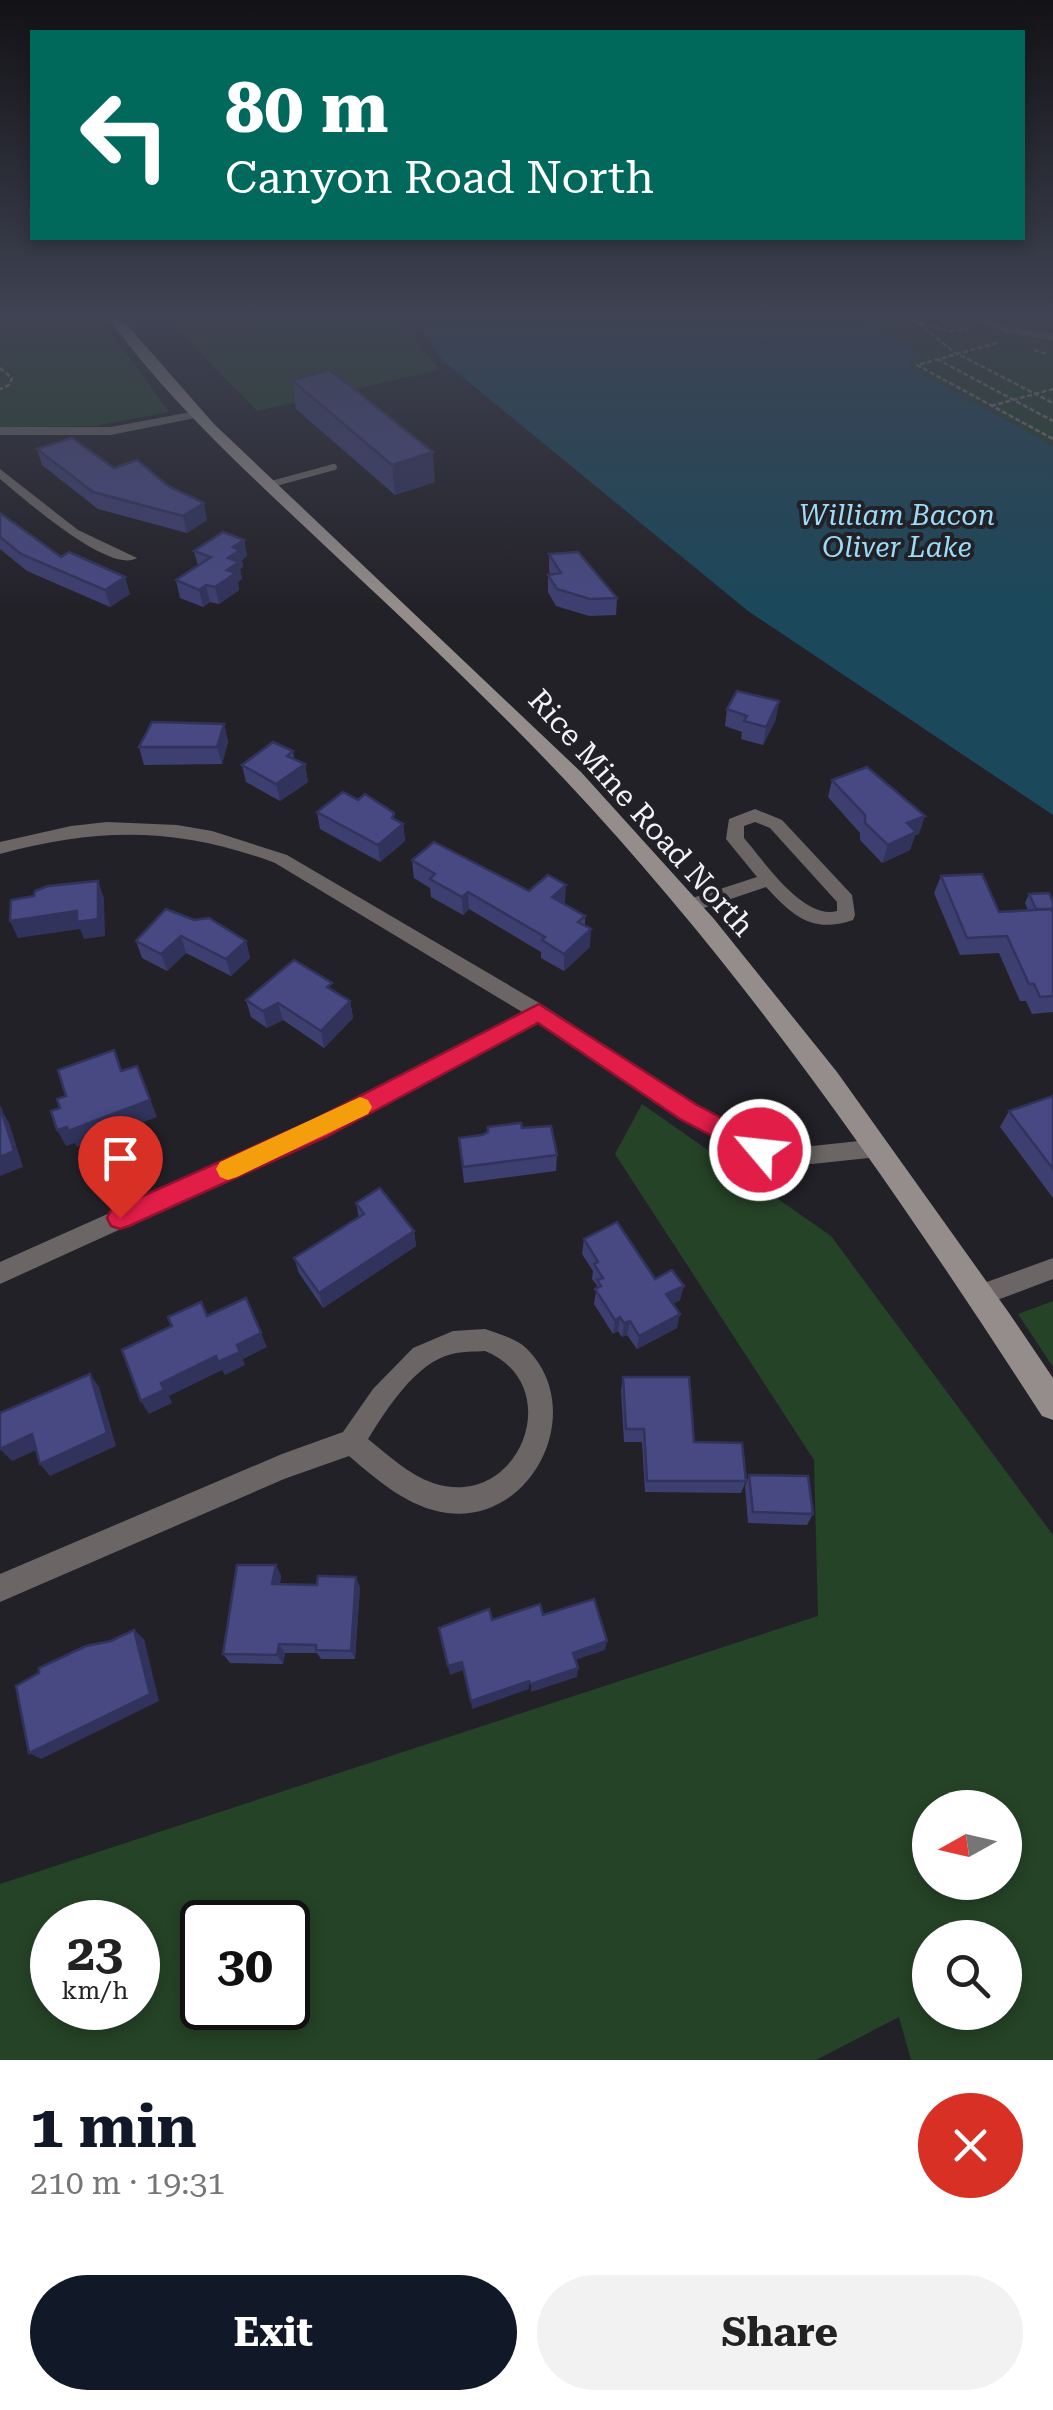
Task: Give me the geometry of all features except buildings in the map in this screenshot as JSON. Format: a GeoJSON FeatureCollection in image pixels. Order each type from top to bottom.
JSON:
{"type":"FeatureCollection","features":[{"type":"Feature","properties":{"kind":"main road","name":"Rice Mine Road North"},"geometry":{"type":"LineString","coordinates":[[197,415],[496,698],[690,906],[777,1010],[878,1148],[981,1294],[1053,1406]]}},
{"type":"Feature","properties":{"kind":"street"},"geometry":{"type":"LineString","coordinates":[[0,431],[111,431],[190,415]]}},
{"type":"Feature","properties":{"kind":"street"},"geometry":{"type":"LineString","coordinates":[[0,472],[73,533],[130,558]]}},
{"type":"Feature","properties":{"kind":"street"},"geometry":{"type":"LineString","coordinates":[[755,816],[776,824],[846,900],[846,915],[828,922],[804,916],[771,878],[736,839],[735,823],[743,817],[755,816]]}},
{"type":"Feature","properties":{"kind":"street"},"geometry":{"type":"LineString","coordinates":[[0,848],[52,834],[121,827],[200,832],[243,842],[281,859],[539,1012],[688,1112],[760,1150],[812,1154],[878,1148]]}},
{"type":"Feature","properties":{"kind":"street"},"geometry":{"type":"LineString","coordinates":[[690,906],[771,878]]}},
{"type":"Feature","properties":{"kind":"street"},"geometry":{"type":"LineString","coordinates":[[0,1274],[317,1130],[539,1012]]}},
{"type":"Feature","properties":{"kind":"street"},"geometry":{"type":"LineString","coordinates":[[981,1294],[1053,1268]]}},
{"type":"Feature","properties":{"kind":"street"},"geometry":{"type":"LineString","coordinates":[[0,1588],[282,1467],[352,1442],[368,1414],[418,1361],[450,1342],[486,1340],[517,1354],[536,1381],[542,1415],[535,1450],[516,1481],[484,1500],[448,1500],[416,1488],[352,1442]]}},
{"type":"Feature","properties":{"kind":"lane"},"geometry":{"type":"LineString","coordinates":[[268,485],[334,467]]}},
{"type":"Feature","properties":{"kind":"path"},"geometry":{"type":"LineString","coordinates":[[1008,415],[1053,439]]}},
{"type":"Feature","properties":{"kind":"green space"},"geometry":{"type":"Polygon","coordinates":[[[0,415],[153,415],[96,426],[0,427],[0,415]]]}},
{"type":"Feature","properties":{"kind":"green space"},"geometry":{"type":"Polygon","coordinates":[[[997,415],[1053,415],[1053,446],[997,415]]]}},
{"type":"Feature","properties":{"kind":"green space"},"geometry":{"type":"Polygon","coordinates":[[[642,1104],[831,1236],[1053,1535],[1053,2060],[911,2060],[899,2017],[816,2060],[0,2060],[0,1884],[818,1616],[814,1460],[615,1154],[642,1104]]]}},
{"type":"Feature","properties":{"kind":"green space"},"geometry":{"type":"Polygon","coordinates":[[[1053,1301],[1053,1367],[1018,1314],[1053,1301]]]}},
{"type":"Feature","properties":{"kind":"water","name":"William Bacon Oliver Lake"},"geometry":{"type":"Polygon","coordinates":[[[509,415],[997,415],[1053,446],[1053,815],[748,611],[509,415]]]}},
{"type":"Feature","properties":{"kind":"slow traffic"},"geometry":{"type":"LineString","coordinates":[[228,1169],[360,1107]]}},
{"type":"Feature","properties":{"kind":"route"},"geometry":{"type":"LineString","coordinates":[[120,1218],[317,1130],[539,1012],[688,1112],[760,1150]]}}]}
